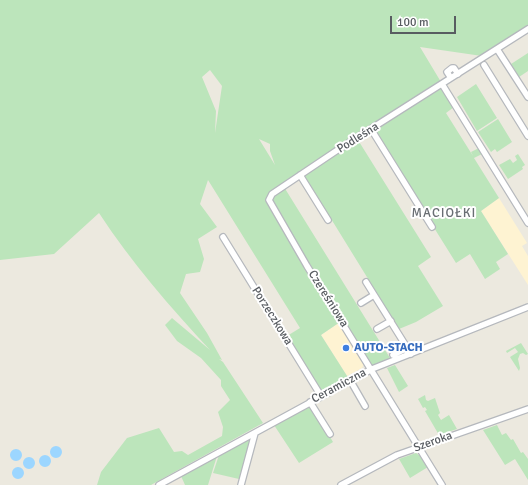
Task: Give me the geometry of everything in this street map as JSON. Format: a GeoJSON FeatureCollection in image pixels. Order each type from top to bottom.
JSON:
{"type":"FeatureCollection","features":[{"type":"Feature","properties":{"kind":"street","name":"Podleśna"},"geometry":{"type":"LineString","coordinates":[[272,194],[528,29]]}},
{"type":"Feature","properties":{"kind":"street"},"geometry":{"type":"LineString","coordinates":[[497,49],[528,97]]}},
{"type":"Feature","properties":{"kind":"street"},"geometry":{"type":"LineString","coordinates":[[484,65],[528,136]]}},
{"type":"Feature","properties":{"kind":"street"},"geometry":{"type":"LineString","coordinates":[[443,83],[528,218]]}},
{"type":"Feature","properties":{"kind":"street"},"geometry":{"type":"LineString","coordinates":[[443,83],[528,223]]}},
{"type":"Feature","properties":{"kind":"street"},"geometry":{"type":"LineString","coordinates":[[371,129],[432,227]]}},
{"type":"Feature","properties":{"kind":"street"},"geometry":{"type":"LineString","coordinates":[[300,175],[328,220]]}},
{"type":"Feature","properties":{"kind":"street","name":"Czereśniowa"},"geometry":{"type":"LineString","coordinates":[[272,194],[269,200],[442,485]]}},
{"type":"Feature","properties":{"kind":"street","name":"Porzeczkowa"},"geometry":{"type":"LineString","coordinates":[[223,237],[321,396]]}},
{"type":"Feature","properties":{"kind":"street"},"geometry":{"type":"LineString","coordinates":[[366,282],[411,354]]}},
{"type":"Feature","properties":{"kind":"street"},"geometry":{"type":"LineString","coordinates":[[361,303],[374,294]]}},
{"type":"Feature","properties":{"kind":"street","name":"Ceramiczna"},"geometry":{"type":"LineString","coordinates":[[159,485],[372,369],[528,307]]}},
{"type":"Feature","properties":{"kind":"street"},"geometry":{"type":"LineString","coordinates":[[377,329],[391,321]]}},
{"type":"Feature","properties":{"kind":"street"},"geometry":{"type":"LineString","coordinates":[[393,355],[407,348]]}},
{"type":"Feature","properties":{"kind":"street"},"geometry":{"type":"LineString","coordinates":[[350,380],[365,406]]}},
{"type":"Feature","properties":{"kind":"street"},"geometry":{"type":"LineString","coordinates":[[310,402],[330,434]]}},
{"type":"Feature","properties":{"kind":"street","name":"Szeroka"},"geometry":{"type":"LineString","coordinates":[[341,485],[397,456],[419,447],[528,409]]}},
{"type":"Feature","properties":{"kind":"street"},"geometry":{"type":"LineString","coordinates":[[241,485],[255,433]]}},
{"type":"Feature","properties":{"kind":"shaded area"},"geometry":{"type":"Polygon","coordinates":[[[499,198],[527,243],[522,246],[528,256],[528,285],[481,211],[499,198]]]}},
{"type":"Feature","properties":{"kind":"shaded area"},"geometry":{"type":"Polygon","coordinates":[[[339,323],[364,364],[362,368],[347,376],[321,335],[339,323]]]}},
{"type":"Feature","properties":{"kind":"green space"},"geometry":{"type":"Polygon","coordinates":[[[0,0],[528,0],[528,28],[482,56],[420,47],[454,107],[446,113],[473,156],[471,152],[479,148],[482,154],[474,158],[499,198],[481,211],[508,254],[496,262],[500,269],[485,279],[470,254],[456,263],[373,130],[358,140],[431,257],[418,266],[443,306],[416,322],[399,329],[304,175],[284,187],[390,358],[371,366],[343,320],[321,335],[349,379],[321,392],[287,336],[300,328],[208,180],[200,204],[217,227],[198,239],[204,259],[200,272],[186,274],[180,293],[207,333],[222,360],[219,359],[223,362],[263,423],[151,485],[97,485],[101,472],[127,438],[159,428],[174,452],[182,451],[188,455],[222,436],[223,427],[218,412],[230,400],[221,386],[221,380],[201,358],[177,341],[165,325],[172,318],[210,350],[152,284],[124,249],[99,213],[54,254],[0,260],[0,0]],[[210,70],[202,77],[216,111],[215,133],[222,86],[210,70]],[[259,139],[275,165],[270,151],[270,144],[259,139]]]}},
{"type":"Feature","properties":{"kind":"green space"},"geometry":{"type":"Polygon","coordinates":[[[528,53],[528,71],[519,77],[511,64],[528,53]]]}},
{"type":"Feature","properties":{"kind":"green space"},"geometry":{"type":"Polygon","coordinates":[[[476,84],[497,118],[477,131],[457,97],[476,84]]]}},
{"type":"Feature","properties":{"kind":"green space"},"geometry":{"type":"Polygon","coordinates":[[[498,119],[512,142],[497,152],[495,149],[491,152],[478,132],[498,119]]]}},
{"type":"Feature","properties":{"kind":"green space"},"geometry":{"type":"Polygon","coordinates":[[[518,154],[525,165],[522,167],[523,169],[508,179],[499,165],[510,159],[513,163],[517,160],[515,156],[518,154]]]}},
{"type":"Feature","properties":{"kind":"green space"},"geometry":{"type":"Polygon","coordinates":[[[521,343],[528,354],[520,354],[518,359],[520,368],[519,371],[510,357],[518,352],[515,348],[507,353],[506,351],[521,343]]]}},
{"type":"Feature","properties":{"kind":"green space"},"geometry":{"type":"Polygon","coordinates":[[[395,365],[408,386],[399,392],[387,368],[395,365]]]}},
{"type":"Feature","properties":{"kind":"green space"},"geometry":{"type":"Polygon","coordinates":[[[425,395],[426,400],[428,401],[435,398],[440,413],[438,415],[441,420],[449,415],[457,429],[439,435],[425,411],[427,410],[425,407],[423,408],[418,399],[425,395]]]}},
{"type":"Feature","properties":{"kind":"green space"},"geometry":{"type":"Polygon","coordinates":[[[311,405],[333,442],[299,463],[274,425],[311,405]]]}},
{"type":"Feature","properties":{"kind":"green space"},"geometry":{"type":"Polygon","coordinates":[[[497,425],[502,435],[506,433],[511,440],[513,439],[521,453],[523,452],[528,459],[528,480],[515,459],[505,465],[483,430],[497,425]]]}},
{"type":"Feature","properties":{"kind":"green space"},"geometry":{"type":"Polygon","coordinates":[[[248,438],[250,440],[239,479],[213,473],[219,455],[248,438]]]}},
{"type":"Feature","properties":{"kind":"green space"},"geometry":{"type":"Polygon","coordinates":[[[416,453],[423,458],[428,467],[410,478],[399,459],[416,453]]]}},
{"type":"Feature","properties":{"kind":"green space"},"geometry":{"type":"Polygon","coordinates":[[[217,456],[208,485],[185,485],[181,476],[217,456]]]}},
{"type":"Feature","properties":{"kind":"water"},"geometry":{"type":"Polygon","coordinates":[[[54,446],[58,446],[62,452],[58,458],[54,458],[50,454],[50,450],[54,446]]]}},
{"type":"Feature","properties":{"kind":"water"},"geometry":{"type":"Polygon","coordinates":[[[14,449],[18,449],[22,455],[18,461],[14,461],[10,457],[10,453],[14,449]]]}},
{"type":"Feature","properties":{"kind":"water"},"geometry":{"type":"Polygon","coordinates":[[[43,455],[47,455],[51,461],[47,467],[43,467],[39,463],[39,459],[43,455]]]}},
{"type":"Feature","properties":{"kind":"water"},"geometry":{"type":"Polygon","coordinates":[[[27,457],[31,457],[35,463],[31,469],[27,469],[23,465],[23,461],[27,457]]]}},
{"type":"Feature","properties":{"kind":"water"},"geometry":{"type":"Polygon","coordinates":[[[16,467],[20,467],[24,473],[20,479],[16,479],[12,475],[12,471],[16,467]]]}},
{"type":"Feature","properties":{"kind":"place","name":"AUTO-STACH"},"geometry":{"type":"Point","coordinates":[346,348]}},
{"type":"Feature","properties":{"kind":"district","name":"MACIOŁKI"},"geometry":{"type":"Point","coordinates":[444,214]}}]}
